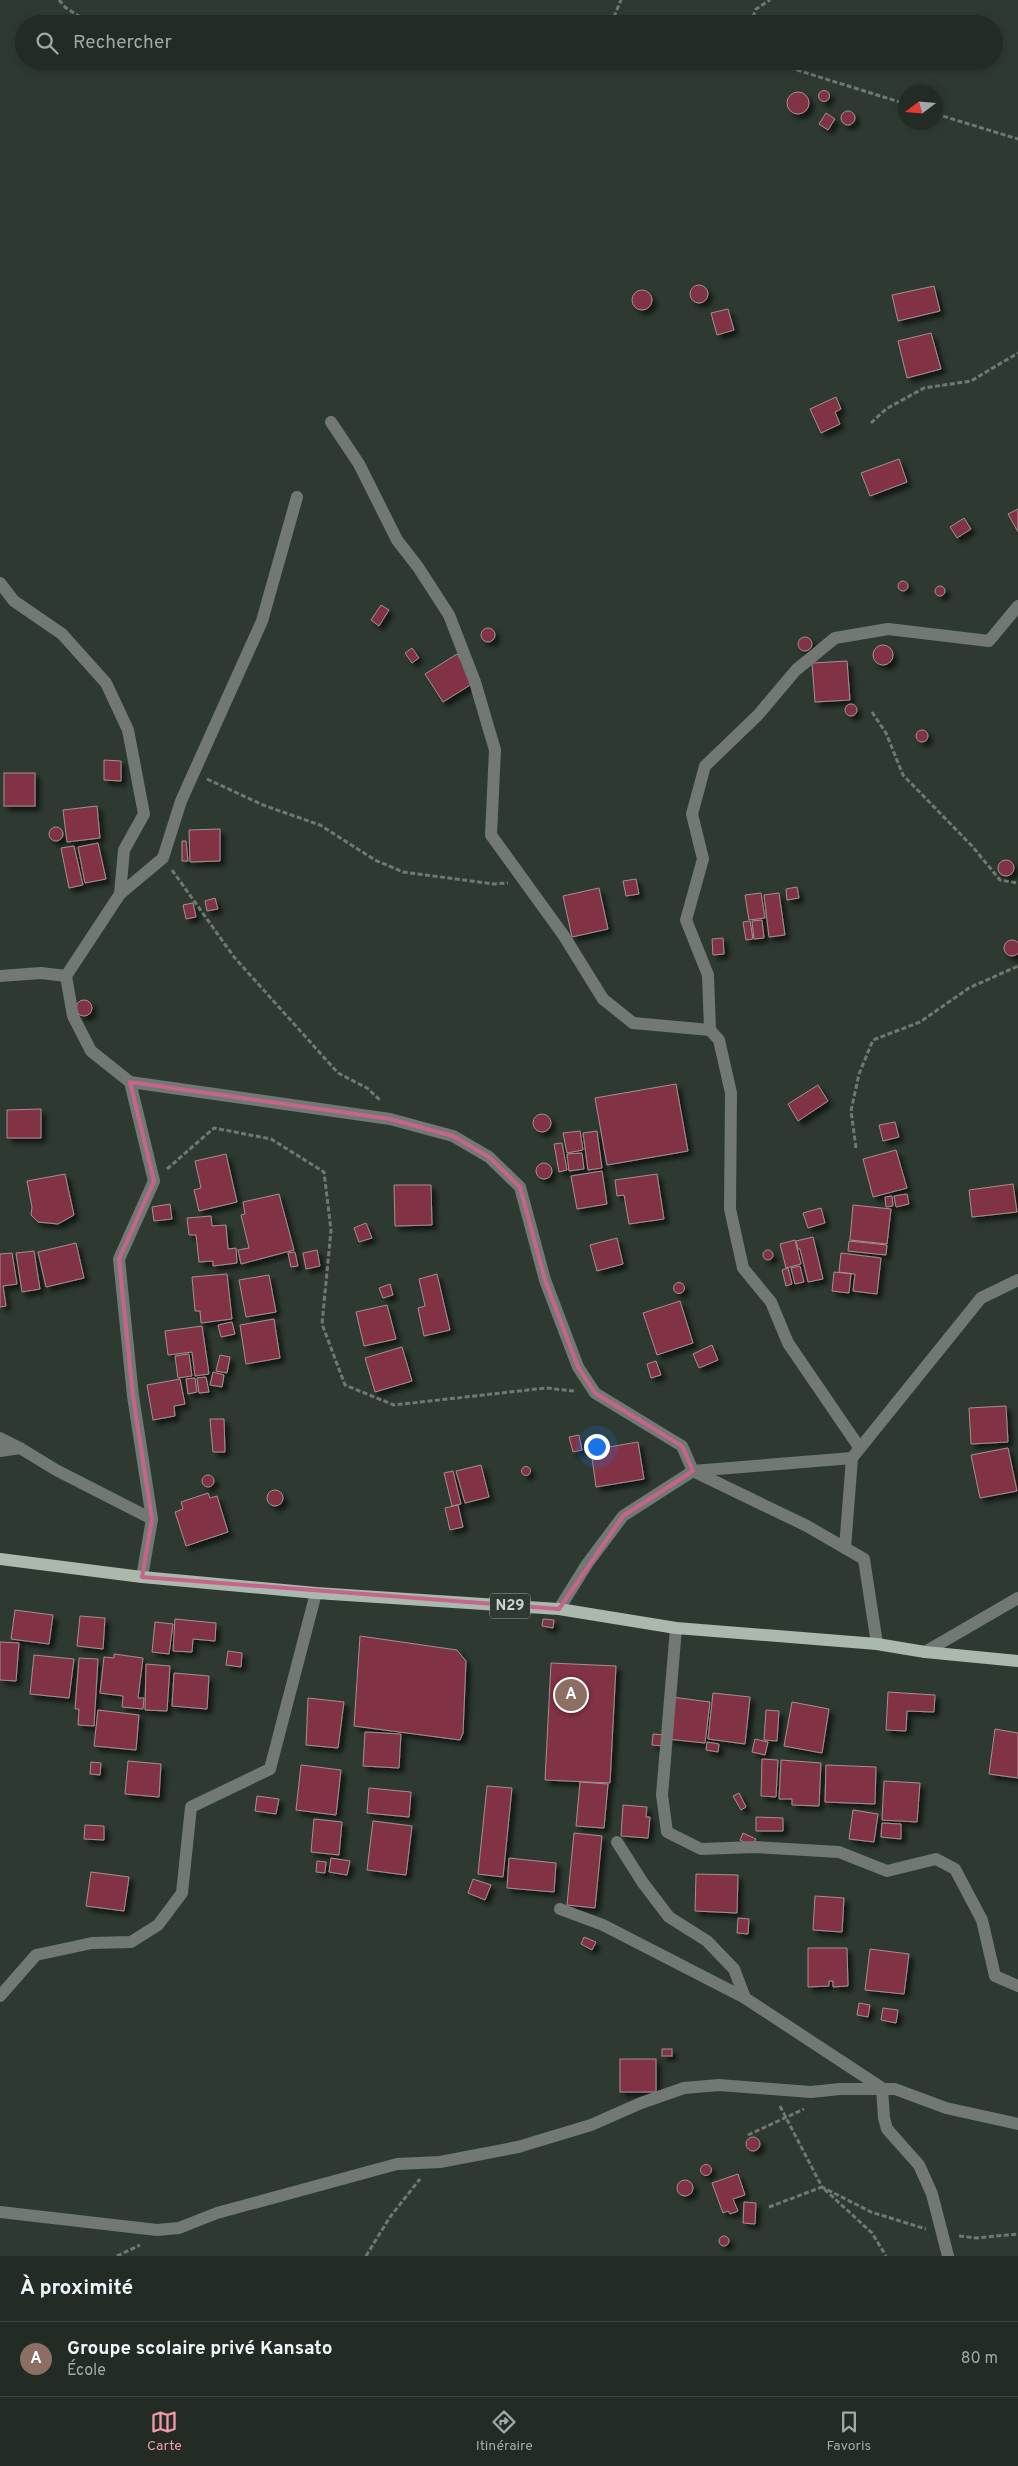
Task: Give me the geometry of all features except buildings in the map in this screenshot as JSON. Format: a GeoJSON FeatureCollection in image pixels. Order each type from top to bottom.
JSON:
{"type":"FeatureCollection","features":[{"type":"Feature","properties":{"kind":"main road","name":"N29"},"geometry":{"type":"LineString","coordinates":[[0,1559],[142,1577],[316,1593],[560,1609],[676,1628],[877,1644],[924,1652],[1018,1661]]}},
{"type":"Feature","properties":{"kind":"street"},"geometry":{"type":"LineString","coordinates":[[331,422],[359,464],[397,540],[418,567],[448,615],[475,682],[495,750],[491,835],[564,936],[603,999],[633,1022],[710,1030]]}},
{"type":"Feature","properties":{"kind":"street"},"geometry":{"type":"LineString","coordinates":[[297,497],[262,621],[181,801],[163,858],[120,894],[66,976],[73,1016],[91,1051],[130,1082],[390,1120],[453,1136],[489,1157],[520,1187],[545,1280],[578,1367],[595,1393],[682,1446],[693,1471],[807,1526],[864,1559],[877,1644]]}},
{"type":"Feature","properties":{"kind":"street"},"geometry":{"type":"LineString","coordinates":[[0,583],[14,602],[62,634],[106,683],[128,730],[144,814],[124,850],[120,894]]}},
{"type":"Feature","properties":{"kind":"street"},"geometry":{"type":"LineString","coordinates":[[859,1447],[788,1343],[771,1302],[742,1268],[730,1209],[731,1093],[719,1040],[710,1030],[708,975],[686,920],[703,859],[692,814],[705,766],[758,715],[796,670],[835,638],[888,629],[989,641],[1018,606]]}},
{"type":"Feature","properties":{"kind":"street"},"geometry":{"type":"LineString","coordinates":[[0,976],[41,973],[66,976]]}},
{"type":"Feature","properties":{"kind":"street"},"geometry":{"type":"LineString","coordinates":[[130,1082],[154,1181],[119,1259],[133,1396],[152,1519],[142,1577]]}},
{"type":"Feature","properties":{"kind":"street"},"geometry":{"type":"LineString","coordinates":[[845,1548],[852,1458],[859,1447],[981,1298],[1018,1280]]}},
{"type":"Feature","properties":{"kind":"street"},"geometry":{"type":"LineString","coordinates":[[0,1438],[56,1470],[152,1519]]}},
{"type":"Feature","properties":{"kind":"street"},"geometry":{"type":"LineString","coordinates":[[0,1451],[20,1448]]}},
{"type":"Feature","properties":{"kind":"street"},"geometry":{"type":"LineString","coordinates":[[560,1609],[587,1564],[623,1516],[693,1471],[852,1458]]}},
{"type":"Feature","properties":{"kind":"street"},"geometry":{"type":"LineString","coordinates":[[0,1996],[36,1955],[92,1943],[131,1942],[158,1925],[174,1905],[182,1893],[191,1807],[270,1769],[316,1593]]}},
{"type":"Feature","properties":{"kind":"street"},"geometry":{"type":"LineString","coordinates":[[924,1652],[1018,1598]]}},
{"type":"Feature","properties":{"kind":"street"},"geometry":{"type":"LineString","coordinates":[[676,1628],[662,1795],[667,1832],[701,1848],[755,1847],[839,1852],[888,1871],[936,1859],[955,1869],[982,1920],[995,1976],[1018,1986]]}},
{"type":"Feature","properties":{"kind":"street"},"geometry":{"type":"LineString","coordinates":[[617,1842],[643,1883],[669,1917],[707,1941],[734,1970],[746,1998]]}},
{"type":"Feature","properties":{"kind":"street"},"geometry":{"type":"LineString","coordinates":[[560,1909],[603,1925],[746,1998],[882,2088]]}},
{"type":"Feature","properties":{"kind":"street"},"geometry":{"type":"LineString","coordinates":[[0,2212],[157,2230],[179,2228],[217,2213],[397,2164],[440,2162],[518,2147],[591,2125],[641,2102],[684,2088],[719,2085],[811,2092],[895,2089],[946,2108],[1018,2124]]}},
{"type":"Feature","properties":{"kind":"street"},"geometry":{"type":"LineString","coordinates":[[882,2088],[884,2118],[887,2129],[919,2165],[932,2194],[948,2256]]}},
{"type":"Feature","properties":{"kind":"path"},"geometry":{"type":"LineString","coordinates":[[60,0],[66,8],[77,15]]}},
{"type":"Feature","properties":{"kind":"path"},"geometry":{"type":"LineString","coordinates":[[615,15],[621,0]]}},
{"type":"Feature","properties":{"kind":"path"},"geometry":{"type":"LineString","coordinates":[[754,15],[756,9],[770,0]]}},
{"type":"Feature","properties":{"kind":"path"},"geometry":{"type":"LineString","coordinates":[[797,70],[898,102]]}},
{"type":"Feature","properties":{"kind":"path"},"geometry":{"type":"LineString","coordinates":[[943,116],[1018,139]]}},
{"type":"Feature","properties":{"kind":"path"},"geometry":{"type":"LineString","coordinates":[[871,423],[886,409],[924,388],[971,381],[1018,353]]}},
{"type":"Feature","properties":{"kind":"path"},"geometry":{"type":"LineString","coordinates":[[872,712],[886,733],[903,776],[972,846],[1000,880],[1018,883]]}},
{"type":"Feature","properties":{"kind":"path"},"geometry":{"type":"LineString","coordinates":[[195,772],[212,782],[263,805],[320,825],[375,860],[403,872],[494,884],[526,883]]}},
{"type":"Feature","properties":{"kind":"path"},"geometry":{"type":"LineString","coordinates":[[163,858],[234,957],[338,1073],[367,1088],[391,1111],[390,1120]]}},
{"type":"Feature","properties":{"kind":"path"},"geometry":{"type":"LineString","coordinates":[[856,1148],[851,1111],[859,1074],[873,1040],[920,1022],[969,988],[1018,966]]}},
{"type":"Feature","properties":{"kind":"path"},"geometry":{"type":"LineString","coordinates":[[154,1181],[214,1128],[271,1139],[324,1172],[331,1230],[322,1324],[345,1385],[394,1405],[546,1388],[595,1393]]}},
{"type":"Feature","properties":{"kind":"path"},"geometry":{"type":"LineString","coordinates":[[768,2089],[787,2116],[822,2188],[872,2233],[886,2256]]}},
{"type":"Feature","properties":{"kind":"path"},"geometry":{"type":"LineString","coordinates":[[748,2135],[810,2106]]}},
{"type":"Feature","properties":{"kind":"path"},"geometry":{"type":"LineString","coordinates":[[366,2256],[390,2216],[417,2182],[440,2162]]}},
{"type":"Feature","properties":{"kind":"path"},"geometry":{"type":"LineString","coordinates":[[769,2207],[822,2188],[871,2212],[942,2234],[976,2238],[1018,2234]]}},
{"type":"Feature","properties":{"kind":"highlighted area"},"geometry":{"type":"Polygon","coordinates":[[[130,1082],[390,1119],[453,1136],[489,1157],[520,1187],[545,1280],[578,1367],[595,1393],[682,1446],[693,1471],[623,1516],[559,1609],[142,1577],[152,1519],[133,1396],[119,1259],[154,1181],[130,1082]]]}},
{"type":"Feature","properties":{"kind":"place","name":"Groupe scolaire privé Kansato"},"geometry":{"type":"Point","coordinates":[571,1695]}}]}
